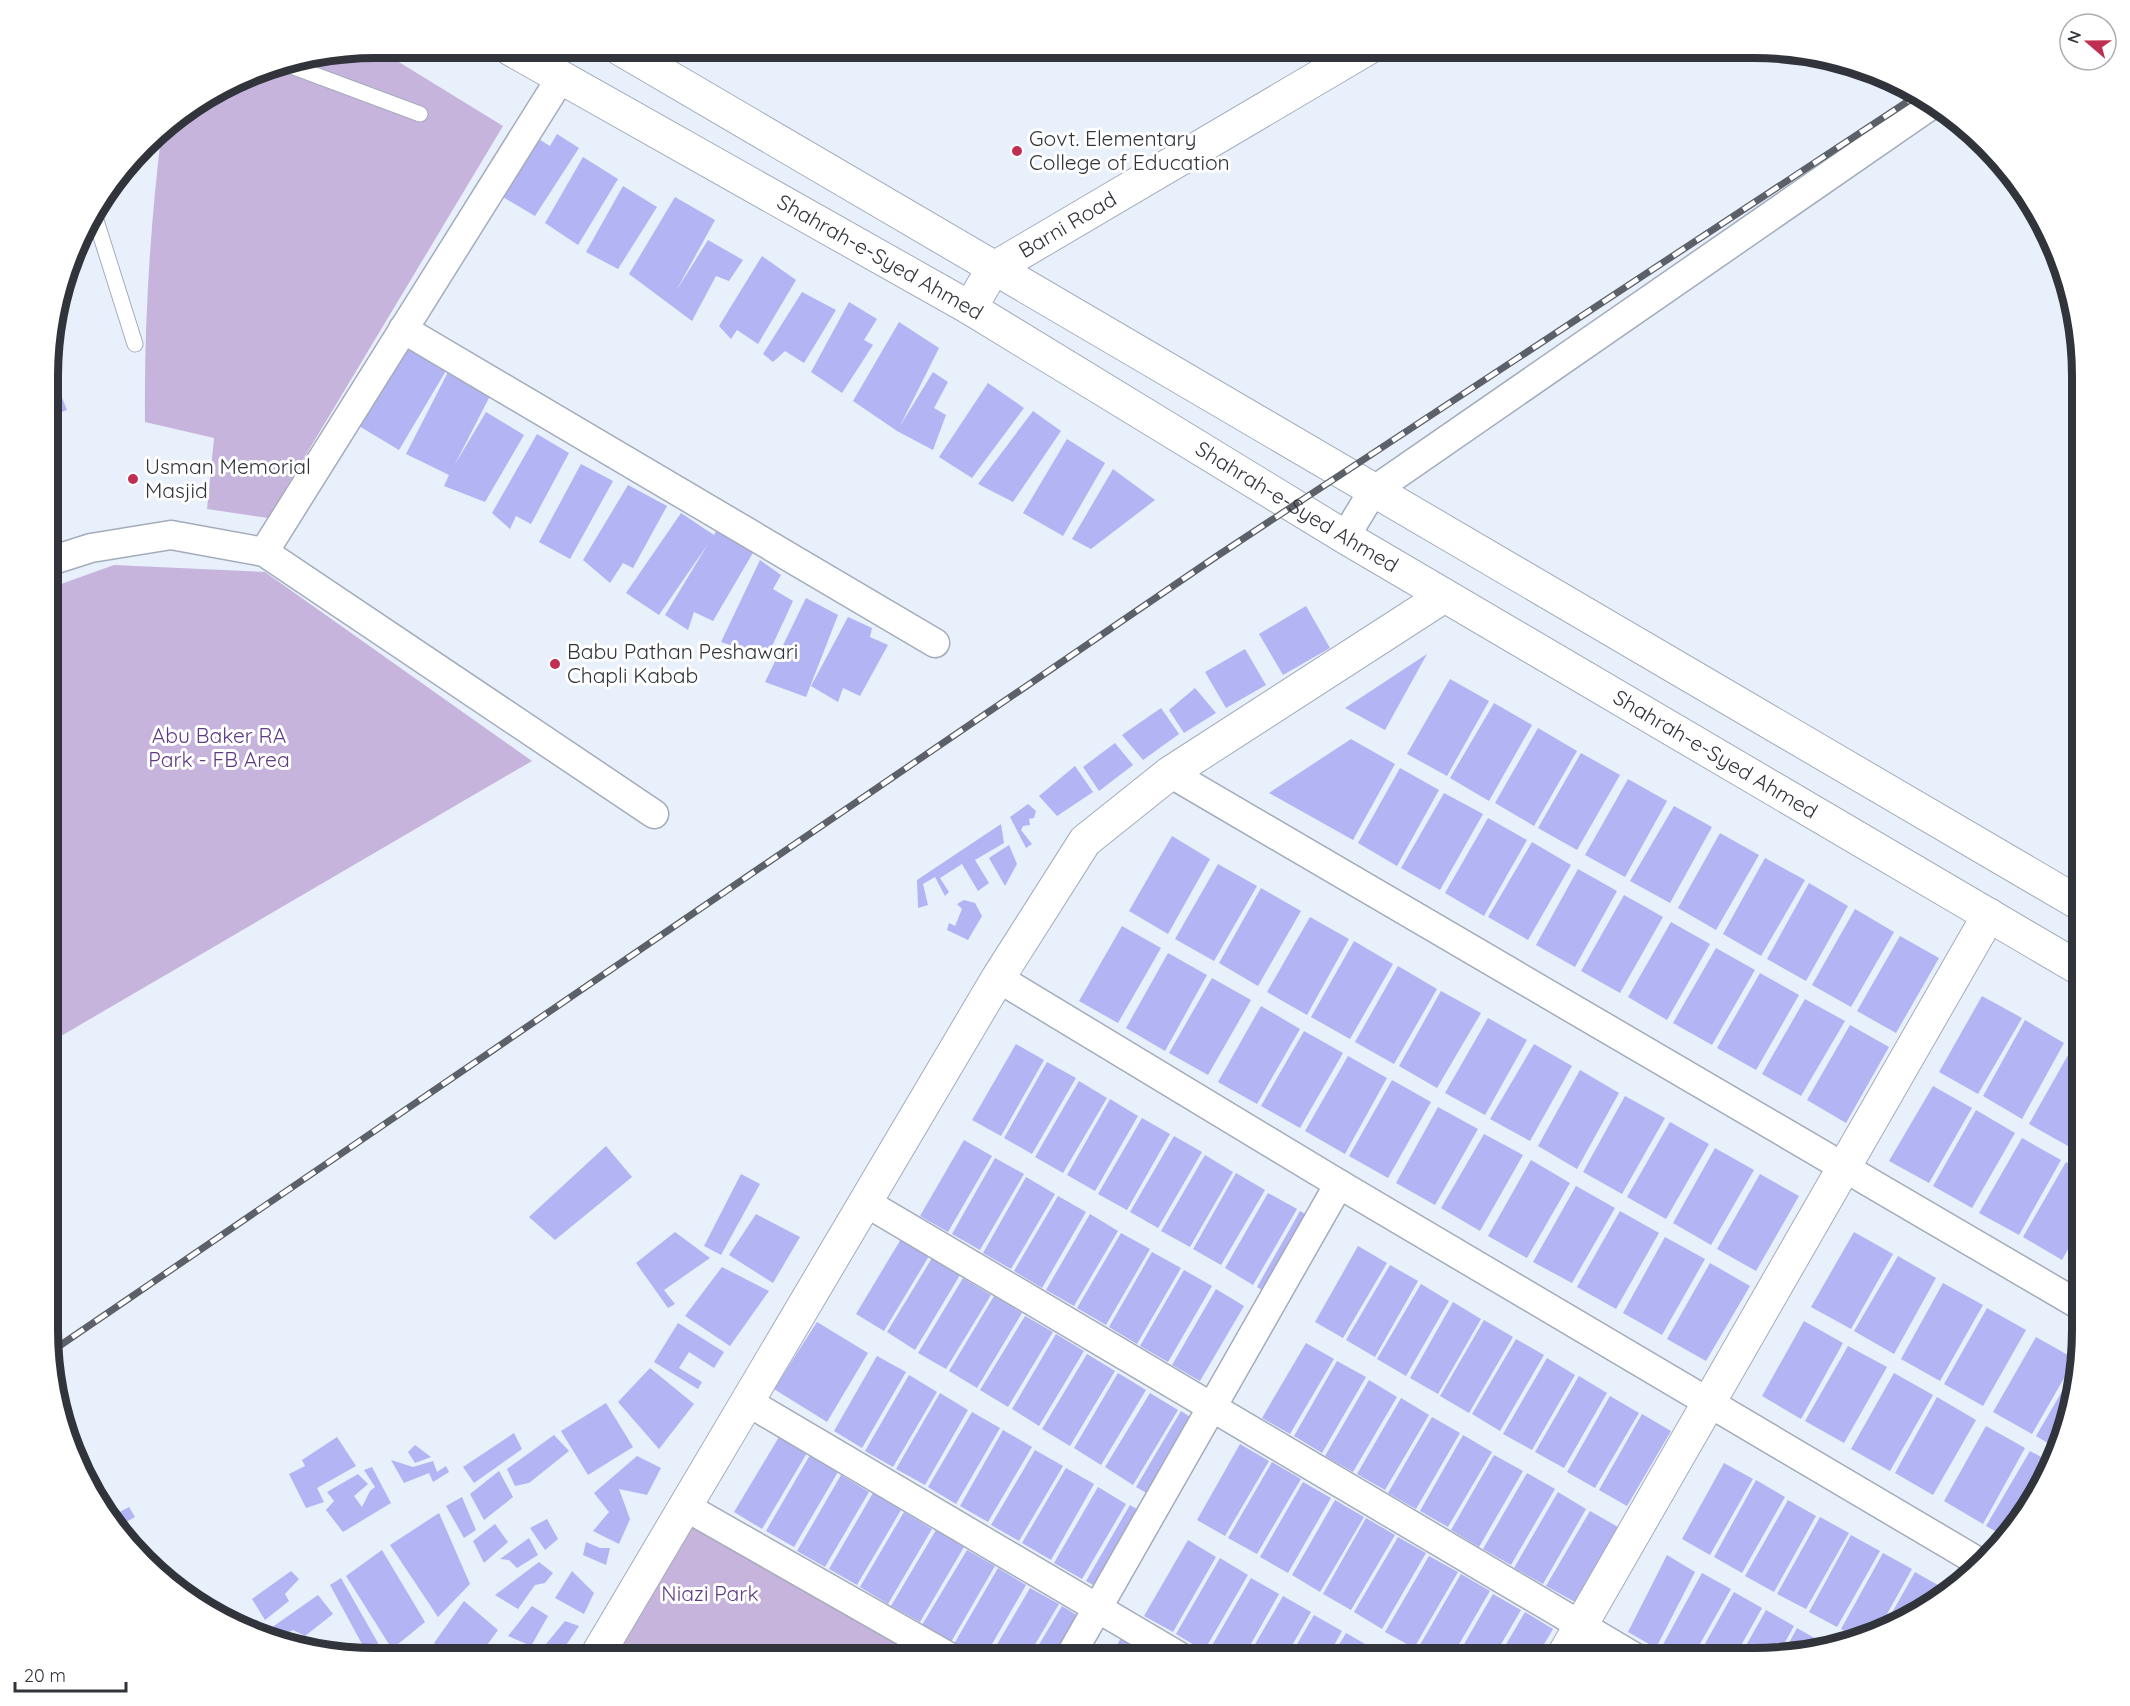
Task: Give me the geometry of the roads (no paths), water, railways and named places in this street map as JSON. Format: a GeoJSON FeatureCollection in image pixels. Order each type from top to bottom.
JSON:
{"type":"FeatureCollection","features":[{"type":"Feature","properties":{"kind":"main road","name":"Shahrah-e-Syed Ahmed"},"geometry":{"type":"LineString","coordinates":[[527,58],[970,308],[1444,596],[2071,963]]}},
{"type":"Feature","properties":{"kind":"main road"},"geometry":{"type":"LineString","coordinates":[[637,58],[993,269],[2071,899]]}},
{"type":"Feature","properties":{"kind":"main road","name":"Barni Road"},"geometry":{"type":"LineString","coordinates":[[970,308],[993,269],[1351,58]]}},
{"type":"Feature","properties":{"kind":"main road"},"geometry":{"type":"LineString","coordinates":[[602,1648],[998,978],[1085,841],[1170,773],[1444,596]]}},
{"type":"Feature","properties":{"kind":"main road"},"geometry":{"type":"LineString","coordinates":[[1568,1648],[1989,915]]}},
{"type":"Feature","properties":{"kind":"street"},"geometry":{"type":"LineString","coordinates":[[264,552],[562,76]]}},
{"type":"Feature","properties":{"kind":"street"},"geometry":{"type":"LineString","coordinates":[[1345,537],[1373,491],[1925,109]]}},
{"type":"Feature","properties":{"kind":"street"},"geometry":{"type":"LineString","coordinates":[[403,329],[935,643]]}},
{"type":"Feature","properties":{"kind":"street"},"geometry":{"type":"LineString","coordinates":[[59,558],[91,548],[171,535],[264,552],[654,814]]}},
{"type":"Feature","properties":{"kind":"street"},"geometry":{"type":"LineString","coordinates":[[1170,773],[2071,1300]]}},
{"type":"Feature","properties":{"kind":"street"},"geometry":{"type":"LineString","coordinates":[[998,978],[1339,1185],[1973,1559]]}},
{"type":"Feature","properties":{"kind":"street"},"geometry":{"type":"LineString","coordinates":[[1075,1648],[1339,1185]]}},
{"type":"Feature","properties":{"kind":"street"},"geometry":{"type":"LineString","coordinates":[[865,1202],[1619,1648]]}},
{"type":"Feature","properties":{"kind":"street"},"geometry":{"type":"LineString","coordinates":[[748,1402],[1165,1648]]}},
{"type":"Feature","properties":{"kind":"street"},"geometry":{"type":"LineString","coordinates":[[686,1507],[933,1648]]}},
{"type":"Feature","properties":{"kind":"lane"},"geometry":{"type":"LineString","coordinates":[[297,68],[420,114]]}},
{"type":"Feature","properties":{"kind":"lane"},"geometry":{"type":"LineString","coordinates":[[97,224],[135,344]]}},
{"type":"Feature","properties":{"kind":"railway"},"geometry":{"type":"LineString","coordinates":[[59,1346],[1217,556],[1910,100]]}},
{"type":"Feature","properties":{"kind":"place","name":"Govt. Elementary College of Education"},"geometry":{"type":"Point","coordinates":[1017,151]}},
{"type":"Feature","properties":{"kind":"place","name":"Usman Memorial Masjid"},"geometry":{"type":"Point","coordinates":[133,479]}},
{"type":"Feature","properties":{"kind":"place","name":"Babu Pathan Peshawari Chapli Kabab"},"geometry":{"type":"Point","coordinates":[555,664]}},
{"type":"Feature","properties":{"kind":"park label","name":"Abu Baker RA Park - FB Area"},"geometry":{"type":"Point","coordinates":[219,748]}},
{"type":"Feature","properties":{"kind":"park label","name":"Niazi Park"},"geometry":{"type":"Point","coordinates":[710,1594]}}]}
